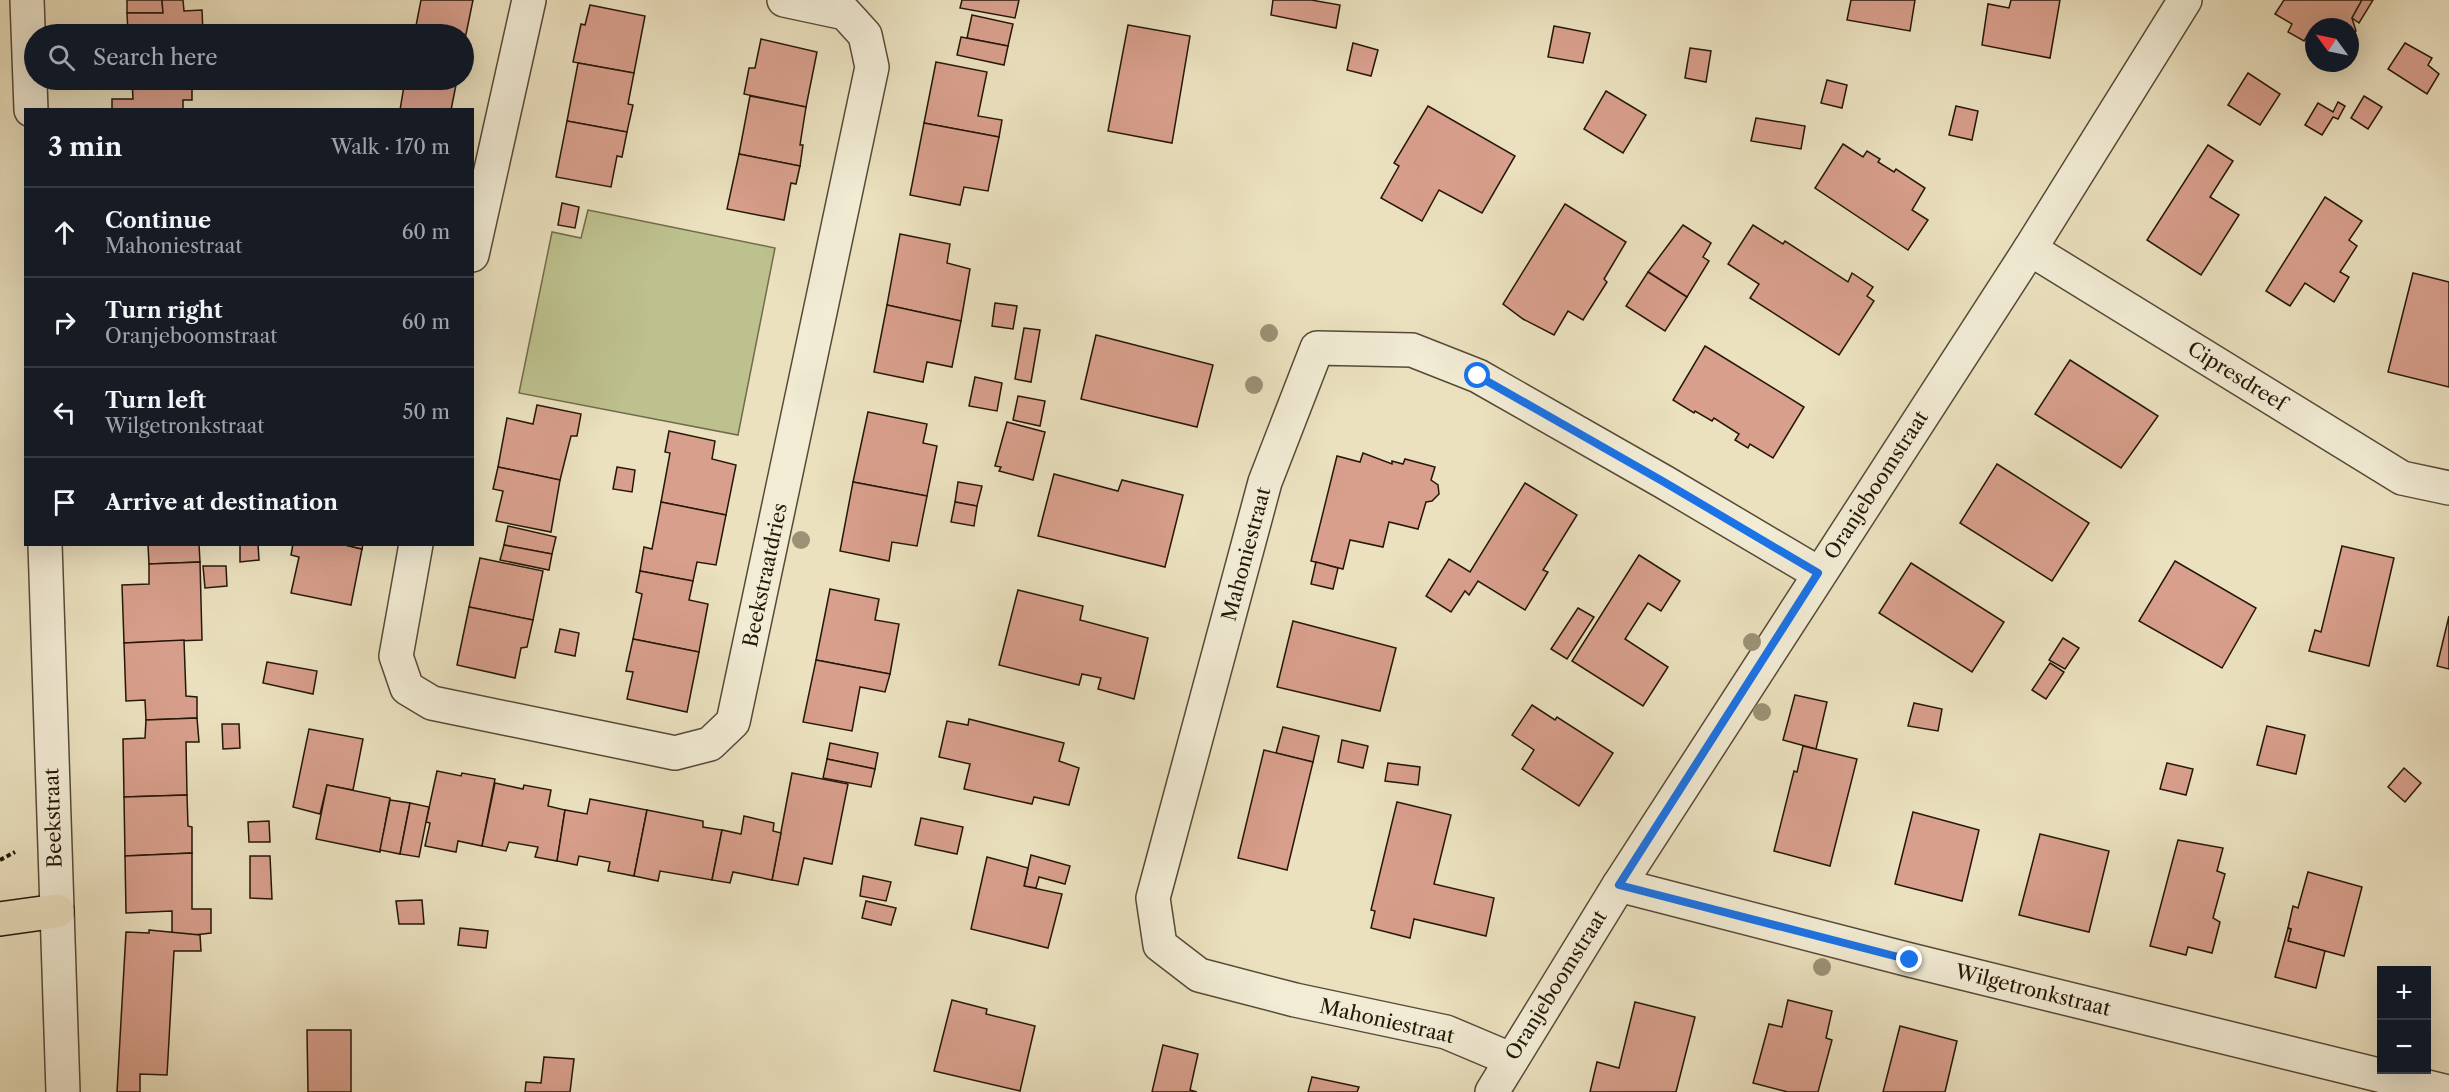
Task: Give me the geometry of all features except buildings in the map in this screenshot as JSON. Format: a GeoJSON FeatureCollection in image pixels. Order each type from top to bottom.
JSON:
{"type":"FeatureCollection","features":[{"type":"Feature","properties":{"kind":"highway"},"geometry":{"type":"LineString","coordinates":[[0,920],[57,911]]}},
{"type":"Feature","properties":{"kind":"street"},"geometry":{"type":"LineString","coordinates":[[27,0],[28,24]]}},
{"type":"Feature","properties":{"kind":"street"},"geometry":{"type":"LineString","coordinates":[[474,246],[529,0]]}},
{"type":"Feature","properties":{"kind":"street","name":"Beekstraatdries"},"geometry":{"type":"LineString","coordinates":[[416,546],[396,656],[407,688],[432,703],[675,753],[710,744],[734,722],[873,67],[865,35],[845,13],[784,0]]}},
{"type":"Feature","properties":{"kind":"street","name":"Oranjeboomstraat"},"geometry":{"type":"LineString","coordinates":[[1492,1092],[1510,1059],[1619,885],[1818,573],[2030,249],[2185,0]]}},
{"type":"Feature","properties":{"kind":"street"},"geometry":{"type":"LineString","coordinates":[[30,90],[31,108]]}},
{"type":"Feature","properties":{"kind":"street","name":"Cipresdreef"},"geometry":{"type":"LineString","coordinates":[[2030,249],[2402,478],[2449,488]]}},
{"type":"Feature","properties":{"kind":"street","name":"Mahoniestraat"},"geometry":{"type":"LineString","coordinates":[[1510,1059],[1446,1032],[1295,1000],[1199,975],[1160,945],[1153,898],[1265,482],[1317,348],[1412,350],[1478,376],[1818,573]]}},
{"type":"Feature","properties":{"kind":"street","name":"Beekstraat"},"geometry":{"type":"LineString","coordinates":[[45,546],[63,1092]]}},
{"type":"Feature","properties":{"kind":"street","name":"Wilgetronkstraat"},"geometry":{"type":"LineString","coordinates":[[1619,885],[1910,960],[2448,1092]]}},
{"type":"Feature","properties":{"kind":"green space"},"geometry":{"type":"Polygon","coordinates":[[[588,210],[775,248],[738,435],[519,393],[552,232],[581,238],[588,210]]]}},
{"type":"Feature","properties":{"kind":"route"},"geometry":{"type":"LineString","coordinates":[[1478,376],[1818,573],[1619,885],[1910,960]]}}]}
